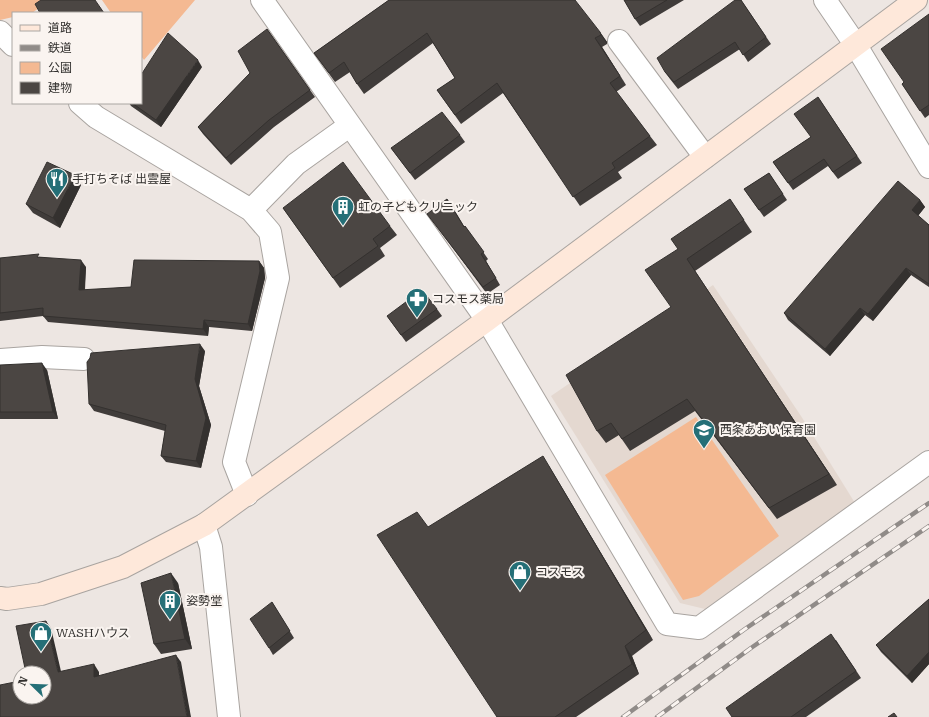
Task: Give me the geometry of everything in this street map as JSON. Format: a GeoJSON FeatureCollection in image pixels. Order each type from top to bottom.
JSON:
{"type":"FeatureCollection","features":[{"type":"Feature","properties":{"kind":"street"},"geometry":{"type":"LineString","coordinates":[[262,0],[349,126],[487,320],[667,624],[699,628],[929,462]]}},
{"type":"Feature","properties":{"kind":"street"},"geometry":{"type":"LineString","coordinates":[[825,0],[855,44],[929,168]]}},
{"type":"Feature","properties":{"kind":"street"},"geometry":{"type":"LineString","coordinates":[[0,598],[7,599],[41,594],[123,567],[204,525],[487,320],[855,44],[916,0]]}},
{"type":"Feature","properties":{"kind":"street"},"geometry":{"type":"LineString","coordinates":[[0,32],[12,44]]}},
{"type":"Feature","properties":{"kind":"street"},"geometry":{"type":"LineString","coordinates":[[619,41],[705,157]]}},
{"type":"Feature","properties":{"kind":"street"},"geometry":{"type":"LineString","coordinates":[[81,104],[96,117],[251,210],[270,232],[278,278],[234,462],[247,494]]}},
{"type":"Feature","properties":{"kind":"street"},"geometry":{"type":"LineString","coordinates":[[251,210],[296,164],[349,126]]}},
{"type":"Feature","properties":{"kind":"street"},"geometry":{"type":"LineString","coordinates":[[0,360],[42,358],[84,359]]}},
{"type":"Feature","properties":{"kind":"street"},"geometry":{"type":"LineString","coordinates":[[204,525],[211,547],[229,717]]}},
{"type":"Feature","properties":{"kind":"shaded area","name":"西条あおい保育園"},"geometry":{"type":"Polygon","coordinates":[[[713,285],[801,416],[855,503],[705,609],[680,603],[551,396],[713,285]]]}},
{"type":"Feature","properties":{"kind":"green space"},"geometry":{"type":"Polygon","coordinates":[[[0,0],[50,0],[33,12],[12,12],[12,17],[0,20],[0,0]]]}},
{"type":"Feature","properties":{"kind":"green space"},"geometry":{"type":"Polygon","coordinates":[[[102,0],[195,0],[144,60],[142,57],[142,12],[110,12],[102,0]]]}},
{"type":"Feature","properties":{"kind":"green space"},"geometry":{"type":"Polygon","coordinates":[[[696,417],[779,536],[699,596],[683,600],[605,475],[696,417]]]}},
{"type":"Feature","properties":{"kind":"building"},"geometry":{"type":"Polygon","coordinates":[[[41,0],[95,0],[103,12],[39,12],[35,4],[41,0]]]}},
{"type":"Feature","properties":{"kind":"building"},"geometry":{"type":"Polygon","coordinates":[[[389,0],[575,0],[600,32],[601,35],[595,38],[620,76],[610,83],[650,136],[612,163],[615,168],[573,197],[497,83],[455,115],[437,90],[455,78],[427,33],[357,84],[344,62],[329,73],[314,53],[389,0]]]}},
{"type":"Feature","properties":{"kind":"building"},"geometry":{"type":"Polygon","coordinates":[[[624,0],[667,0],[635,19],[624,0]]]}},
{"type":"Feature","properties":{"kind":"building"},"geometry":{"type":"Polygon","coordinates":[[[735,0],[741,0],[766,37],[743,55],[735,42],[674,82],[665,72],[657,58],[735,0]]]}},
{"type":"Feature","properties":{"kind":"building"},"geometry":{"type":"Polygon","coordinates":[[[929,14],[929,105],[920,111],[902,84],[904,82],[881,49],[929,14]]]}},
{"type":"Feature","properties":{"kind":"building"},"geometry":{"type":"Polygon","coordinates":[[[267,29],[310,90],[269,120],[226,158],[198,127],[250,73],[238,51],[267,29]]]}},
{"type":"Feature","properties":{"kind":"building"},"geometry":{"type":"Polygon","coordinates":[[[168,33],[198,60],[156,120],[133,104],[142,104],[142,73],[168,33]]]}},
{"type":"Feature","properties":{"kind":"building"},"geometry":{"type":"Polygon","coordinates":[[[818,97],[857,156],[833,172],[824,159],[788,183],[773,162],[811,137],[794,114],[818,97]]]}},
{"type":"Feature","properties":{"kind":"building"},"geometry":{"type":"Polygon","coordinates":[[[442,112],[460,135],[410,173],[391,148],[442,112]]]}},
{"type":"Feature","properties":{"kind":"building"},"geometry":{"type":"Polygon","coordinates":[[[47,162],[75,175],[53,218],[26,204],[47,162]]]}},
{"type":"Feature","properties":{"kind":"building","name":"虹の子どもクリニック"},"geometry":{"type":"Polygon","coordinates":[[[343,162],[390,226],[373,239],[378,246],[333,278],[283,208],[343,162]]]}},
{"type":"Feature","properties":{"kind":"building"},"geometry":{"type":"Polygon","coordinates":[[[769,173],[783,194],[759,210],[744,189],[769,173]]]}},
{"type":"Feature","properties":{"kind":"building"},"geometry":{"type":"Polygon","coordinates":[[[898,181],[920,200],[912,210],[929,225],[929,284],[906,268],[868,314],[860,308],[825,349],[784,313],[898,181]]]}},
{"type":"Feature","properties":{"kind":"building"},"geometry":{"type":"Polygon","coordinates":[[[447,199],[464,227],[465,226],[484,252],[481,254],[496,278],[483,287],[427,214],[447,199]]]}},
{"type":"Feature","properties":{"kind":"building"},"geometry":{"type":"Polygon","coordinates":[[[730,199],[744,220],[687,259],[829,474],[769,508],[687,399],[622,439],[611,423],[597,431],[566,375],[671,307],[645,270],[678,249],[671,239],[730,199]]]}},
{"type":"Feature","properties":{"kind":"building"},"geometry":{"type":"Polygon","coordinates":[[[39,254],[37,257],[81,260],[79,290],[131,287],[134,260],[259,261],[260,271],[248,324],[204,320],[203,329],[43,316],[43,308],[0,313],[0,258],[39,254]]]}},
{"type":"Feature","properties":{"kind":"building","name":"コスモス薬局"},"geometry":{"type":"Polygon","coordinates":[[[422,290],[437,309],[401,335],[387,316],[422,290]]]}},
{"type":"Feature","properties":{"kind":"building"},"geometry":{"type":"Polygon","coordinates":[[[200,344],[195,379],[206,418],[196,461],[161,456],[166,425],[89,404],[87,362],[91,353],[200,344]]]}},
{"type":"Feature","properties":{"kind":"building"},"geometry":{"type":"Polygon","coordinates":[[[42,363],[53,412],[0,412],[0,365],[42,363]]]}},
{"type":"Feature","properties":{"kind":"building","name":"コスモス"},"geometry":{"type":"Polygon","coordinates":[[[543,456],[646,630],[625,646],[632,664],[555,717],[497,717],[377,535],[417,512],[428,527],[543,456]]]}},
{"type":"Feature","properties":{"kind":"building","name":"姿勢堂"},"geometry":{"type":"Polygon","coordinates":[[[171,573],[185,639],[154,644],[141,583],[171,573]]]}},
{"type":"Feature","properties":{"kind":"building"},"geometry":{"type":"Polygon","coordinates":[[[929,599],[929,652],[907,676],[876,645],[929,599]]]}},
{"type":"Feature","properties":{"kind":"building"},"geometry":{"type":"Polygon","coordinates":[[[272,602],[290,631],[269,648],[250,619],[272,602]]]}},
{"type":"Feature","properties":{"kind":"building"},"geometry":{"type":"Polygon","coordinates":[[[46,621],[58,672],[94,664],[94,677],[176,655],[187,717],[0,717],[0,685],[12,683],[12,705],[52,705],[52,665],[24,665],[16,626],[46,621]]]}},
{"type":"Feature","properties":{"kind":"building"},"geometry":{"type":"Polygon","coordinates":[[[831,634],[856,671],[791,717],[732,717],[726,708],[831,634]]]}},
{"type":"Feature","properties":{"kind":"building"},"geometry":{"type":"Polygon","coordinates":[[[894,713],[897,717],[888,717],[894,713]]]}},
{"type":"Feature","properties":{"kind":"railway"},"geometry":{"type":"LineString","coordinates":[[623,717],[745,629],[929,503]]}},
{"type":"Feature","properties":{"kind":"railway"},"geometry":{"type":"LineString","coordinates":[[657,717],[751,648],[929,526]]}},
{"type":"Feature","properties":{"kind":"place","name":"手打ちそば 出雲屋"},"geometry":{"type":"Point","coordinates":[57,198]}},
{"type":"Feature","properties":{"kind":"place","name":"虹の子どもクリニック"},"geometry":{"type":"Point","coordinates":[343,226]}},
{"type":"Feature","properties":{"kind":"place","name":"コスモス薬局"},"geometry":{"type":"Point","coordinates":[417,318]}},
{"type":"Feature","properties":{"kind":"place","name":"西条あおい保育園"},"geometry":{"type":"Point","coordinates":[704,450]}},
{"type":"Feature","properties":{"kind":"place","name":"コスモス"},"geometry":{"type":"Point","coordinates":[520,592]}},
{"type":"Feature","properties":{"kind":"place","name":"姿勢堂"},"geometry":{"type":"Point","coordinates":[170,620]}},
{"type":"Feature","properties":{"kind":"place","name":"WASHハウス"},"geometry":{"type":"Point","coordinates":[41,652]}}]}
